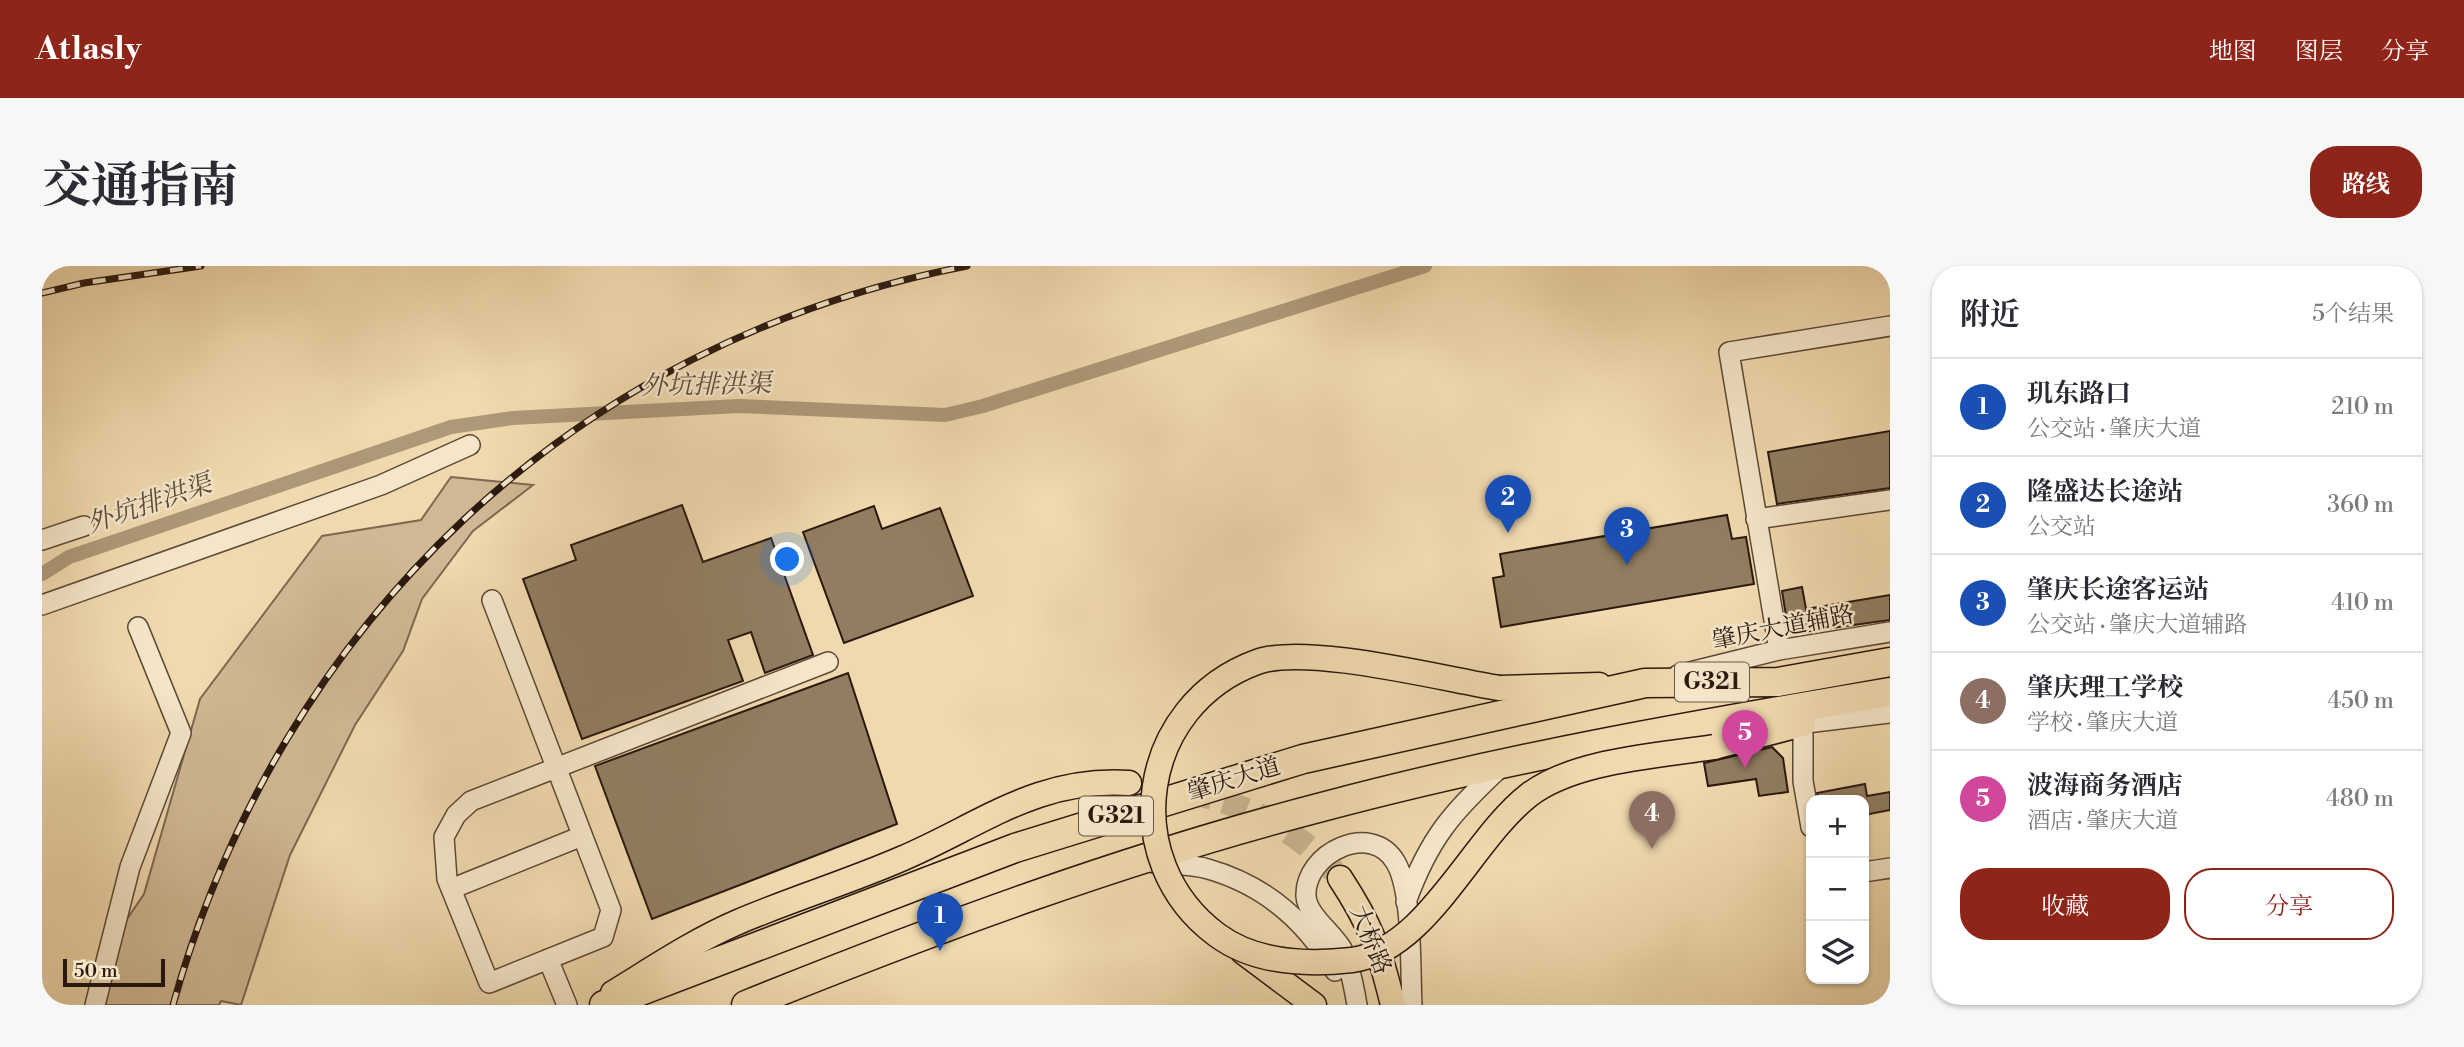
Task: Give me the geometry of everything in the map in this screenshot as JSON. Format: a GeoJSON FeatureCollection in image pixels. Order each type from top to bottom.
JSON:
{"type":"FeatureCollection","features":[{"type":"Feature","properties":{"kind":"highway","name":"肇庆大道"},"geometry":{"type":"LineString","coordinates":[[604,1005],[1014,848],[1303,759],[1645,683],[1778,681],[1890,662]]}},
{"type":"Feature","properties":{"kind":"highway","name":"肇庆大道"},"geometry":{"type":"LineString","coordinates":[[746,1005],[1036,894],[1132,861],[1321,807],[1613,739],[1890,692]]}},
{"type":"Feature","properties":{"kind":"main road"},"geometry":{"type":"LineString","coordinates":[[1314,1005],[1219,936],[1189,909],[1166,872],[1153,835],[1153,792],[1170,732],[1207,690],[1257,662],[1307,655],[1499,688],[1645,683]]}},
{"type":"Feature","properties":{"kind":"main road"},"geometry":{"type":"LineString","coordinates":[[1219,936],[1263,955],[1304,964],[1357,959],[1387,947],[1404,935],[1431,908],[1489,835],[1530,795],[1567,775],[1714,747],[1803,724]]}},
{"type":"Feature","properties":{"kind":"main road"},"geometry":{"type":"LineString","coordinates":[[593,1005],[683,951],[737,923],[902,859],[1012,805],[1056,787],[1099,781],[1129,783]]}},
{"type":"Feature","properties":{"kind":"main road","name":"大桥路"},"geometry":{"type":"LineString","coordinates":[[1340,878],[1366,918],[1381,957],[1393,1005]]}},
{"type":"Feature","properties":{"kind":"street"},"geometry":{"type":"LineString","coordinates":[[1779,650],[1729,352],[1890,326]]}},
{"type":"Feature","properties":{"kind":"street"},"geometry":{"type":"LineString","coordinates":[[42,605],[381,485],[470,445]]}},
{"type":"Feature","properties":{"kind":"street"},"geometry":{"type":"LineString","coordinates":[[1756,519],[1890,500]]}},
{"type":"Feature","properties":{"kind":"street"},"geometry":{"type":"LineString","coordinates":[[42,540],[84,526]]}},
{"type":"Feature","properties":{"kind":"street"},"geometry":{"type":"LineString","coordinates":[[492,600],[556,768],[582,836],[611,911],[603,937],[489,983],[451,889],[444,837],[456,815],[471,801],[556,768],[828,662]]}},
{"type":"Feature","properties":{"kind":"street"},"geometry":{"type":"LineString","coordinates":[[95,1005],[130,867],[181,733],[138,627]]}},
{"type":"Feature","properties":{"kind":"street","name":"肇庆大道辅路"},"geometry":{"type":"LineString","coordinates":[[1645,683],[1779,650],[1890,632]]}},
{"type":"Feature","properties":{"kind":"street"},"geometry":{"type":"LineString","coordinates":[[1685,726],[1803,724],[1890,713]]}},
{"type":"Feature","properties":{"kind":"street"},"geometry":{"type":"LineString","coordinates":[[1803,724],[1803,781],[1806,798]]}},
{"type":"Feature","properties":{"kind":"street"},"geometry":{"type":"LineString","coordinates":[[1406,903],[1417,871],[1447,820],[1504,765]]}},
{"type":"Feature","properties":{"kind":"street"},"geometry":{"type":"LineString","coordinates":[[451,889],[582,836]]}},
{"type":"Feature","properties":{"kind":"street"},"geometry":{"type":"LineString","coordinates":[[1356,1005],[1342,950],[1312,911],[1306,898],[1310,876],[1334,851],[1362,841],[1384,847],[1396,864],[1406,903],[1412,1005]]}},
{"type":"Feature","properties":{"kind":"street"},"geometry":{"type":"LineString","coordinates":[[1132,861],[1206,868],[1252,885],[1294,916],[1318,943],[1356,1005]]}},
{"type":"Feature","properties":{"kind":"street"},"geometry":{"type":"LineString","coordinates":[[1869,871],[1890,868]]}},
{"type":"Feature","properties":{"kind":"street"},"geometry":{"type":"LineString","coordinates":[[548,959],[567,1005]]}},
{"type":"Feature","properties":{"kind":"shaded area"},"geometry":{"type":"Polygon","coordinates":[[[451,477],[533,485],[473,531],[422,599],[403,651],[355,725],[290,855],[241,1005],[221,1001],[219,1005],[96,1005],[110,944],[144,894],[200,699],[322,536],[421,520],[451,477]]]}},
{"type":"Feature","properties":{"kind":"building"},"geometry":{"type":"Polygon","coordinates":[[[1890,431],[1890,488],[1777,504],[1768,452],[1890,431]]]}},
{"type":"Feature","properties":{"kind":"building"},"geometry":{"type":"Polygon","coordinates":[[[682,505],[703,562],[771,538],[813,655],[765,673],[751,632],[728,640],[743,681],[582,739],[523,579],[576,560],[571,545],[682,505]]]}},
{"type":"Feature","properties":{"kind":"building"},"geometry":{"type":"Polygon","coordinates":[[[874,506],[882,529],[940,508],[973,596],[844,643],[803,532],[874,506]]]}},
{"type":"Feature","properties":{"kind":"building"},"geometry":{"type":"Polygon","coordinates":[[[1727,515],[1732,539],[1746,537],[1754,584],[1501,627],[1493,578],[1504,576],[1500,554],[1727,515]]]}},
{"type":"Feature","properties":{"kind":"building"},"geometry":{"type":"Polygon","coordinates":[[[1802,587],[1806,609],[1890,595],[1890,620],[1795,633],[1788,628],[1782,591],[1802,587]]]}},
{"type":"Feature","properties":{"kind":"building"},"geometry":{"type":"Polygon","coordinates":[[[848,673],[897,824],[652,919],[595,766],[848,673]]]}},
{"type":"Feature","properties":{"kind":"building"},"geometry":{"type":"Polygon","coordinates":[[[1772,747],[1783,758],[1788,792],[1759,796],[1756,779],[1708,786],[1704,763],[1772,747]]]}},
{"type":"Feature","properties":{"kind":"building"},"geometry":{"type":"Polygon","coordinates":[[[1865,784],[1867,795],[1818,795],[1865,784]]]}},
{"type":"Feature","properties":{"kind":"building"},"geometry":{"type":"Polygon","coordinates":[[[1890,792],[1890,810],[1869,814],[1869,796],[1890,792]]]}},
{"type":"Feature","properties":{"kind":"waterway","name":"外坑排洪渠"},"geometry":{"type":"LineString","coordinates":[[42,574],[69,557],[451,427],[513,418],[739,406],[945,415],[983,406],[1425,266]]}},
{"type":"Feature","properties":{"kind":"tunnel"},"geometry":{"type":"LineString","coordinates":[[1189,792],[1233,805],[1272,822],[1308,846],[1340,878]]}},
{"type":"Feature","properties":{"kind":"railway"},"geometry":{"type":"LineString","coordinates":[[42,293],[84,283],[201,266]]}},
{"type":"Feature","properties":{"kind":"railway"},"geometry":{"type":"LineString","coordinates":[[173,1005],[222,867],[287,739],[368,623],[463,520],[572,432],[693,359],[825,304],[967,266]]}},
{"type":"Feature","properties":{"kind":"place","name":"隆盛达长途站"},"geometry":{"type":"Point","coordinates":[1508,533]}},
{"type":"Feature","properties":{"kind":"place","name":"肇庆长途客运站"},"geometry":{"type":"Point","coordinates":[1627,565]}},
{"type":"Feature","properties":{"kind":"place","name":"波海商务酒店"},"geometry":{"type":"Point","coordinates":[1745,768]}},
{"type":"Feature","properties":{"kind":"place","name":"肇庆理工学校"},"geometry":{"type":"Point","coordinates":[1652,849]}},
{"type":"Feature","properties":{"kind":"place","name":"玑东路口"},"geometry":{"type":"Point","coordinates":[940,951]}}]}
